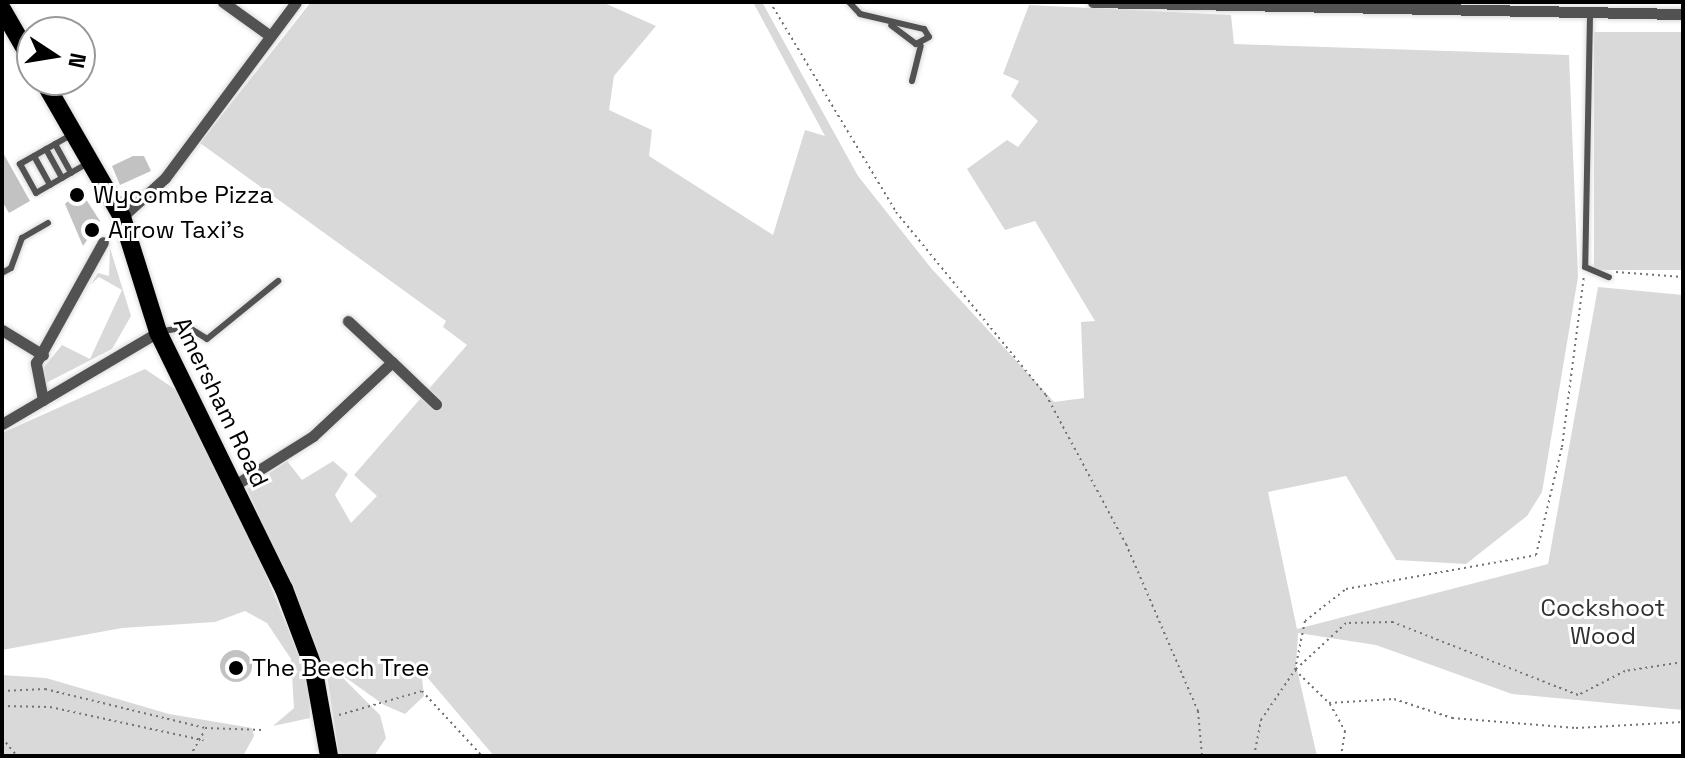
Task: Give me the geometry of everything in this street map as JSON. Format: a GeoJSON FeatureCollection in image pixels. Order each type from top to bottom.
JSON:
{"type":"FeatureCollection","features":[{"type":"Feature","properties":{"kind":"main road"},"geometry":{"type":"LineString","coordinates":[[2,9],[16,33]]}},
{"type":"Feature","properties":{"kind":"main road","name":"Amersham Road"},"geometry":{"type":"LineString","coordinates":[[52,96],[122,217],[158,332],[235,485],[289,602],[326,719],[329,756]]}},
{"type":"Feature","properties":{"kind":"street"},"geometry":{"type":"LineString","coordinates":[[223,2],[269,35]]}},
{"type":"Feature","properties":{"kind":"street"},"geometry":{"type":"LineString","coordinates":[[122,217],[165,178],[296,2]]}},
{"type":"Feature","properties":{"kind":"street"},"geometry":{"type":"LineString","coordinates":[[1093,2],[1590,16],[1683,14]]}},
{"type":"Feature","properties":{"kind":"street"},"geometry":{"type":"LineString","coordinates":[[43,400],[33,374],[103,242]]}},
{"type":"Feature","properties":{"kind":"street"},"geometry":{"type":"LineString","coordinates":[[348,321],[436,404]]}},
{"type":"Feature","properties":{"kind":"street"},"geometry":{"type":"LineString","coordinates":[[2,330],[43,355]]}},
{"type":"Feature","properties":{"kind":"street"},"geometry":{"type":"LineString","coordinates":[[2,424],[158,332]]}},
{"type":"Feature","properties":{"kind":"street"},"geometry":{"type":"LineString","coordinates":[[235,485],[305,442],[392,362]]}},
{"type":"Feature","properties":{"kind":"lane"},"geometry":{"type":"LineString","coordinates":[[849,2],[921,46]]}},
{"type":"Feature","properties":{"kind":"lane"},"geometry":{"type":"LineString","coordinates":[[1590,16],[1585,267],[1609,277]]}},
{"type":"Feature","properties":{"kind":"lane"},"geometry":{"type":"LineString","coordinates":[[891,25],[924,29],[929,37],[921,46],[912,81]]}},
{"type":"Feature","properties":{"kind":"lane"},"geometry":{"type":"LineString","coordinates":[[73,134],[20,164],[25,174],[36,193],[88,163]]}},
{"type":"Feature","properties":{"kind":"lane"},"geometry":{"type":"LineString","coordinates":[[55,144],[71,173]]}},
{"type":"Feature","properties":{"kind":"lane"},"geometry":{"type":"LineString","coordinates":[[46,149],[62,178]]}},
{"type":"Feature","properties":{"kind":"lane"},"geometry":{"type":"LineString","coordinates":[[34,156],[50,185]]}},
{"type":"Feature","properties":{"kind":"lane"},"geometry":{"type":"LineString","coordinates":[[2,273],[11,268],[22,238],[48,223]]}},
{"type":"Feature","properties":{"kind":"lane"},"geometry":{"type":"LineString","coordinates":[[158,332],[188,327],[207,339],[278,281]]}},
{"type":"Feature","properties":{"kind":"path"},"geometry":{"type":"LineString","coordinates":[[770,2],[896,212],[1046,395],[1126,544],[1198,711],[1202,756]]}},
{"type":"Feature","properties":{"kind":"path"},"geometry":{"type":"LineString","coordinates":[[1295,670],[1305,621],[1346,589],[1536,555],[1562,447],[1585,267]]}},
{"type":"Feature","properties":{"kind":"path"},"geometry":{"type":"LineString","coordinates":[[1609,277],[1683,277]]}},
{"type":"Feature","properties":{"kind":"path"},"geometry":{"type":"LineString","coordinates":[[1254,756],[1261,720],[1295,670],[1346,623],[1393,622],[1578,695],[1625,671],[1683,662]]}},
{"type":"Feature","properties":{"kind":"path"},"geometry":{"type":"LineString","coordinates":[[1295,670],[1329,703],[1345,731],[1341,756]]}},
{"type":"Feature","properties":{"kind":"path"},"geometry":{"type":"LineString","coordinates":[[2,691],[45,689],[205,728],[263,730]]}},
{"type":"Feature","properties":{"kind":"path"},"geometry":{"type":"LineString","coordinates":[[326,719],[422,691],[482,756]]}},
{"type":"Feature","properties":{"kind":"path"},"geometry":{"type":"LineString","coordinates":[[1329,703],[1394,699],[1452,718],[1576,728],[1683,722]]}},
{"type":"Feature","properties":{"kind":"path"},"geometry":{"type":"LineString","coordinates":[[2,706],[50,707],[203,740]]}},
{"type":"Feature","properties":{"kind":"path"},"geometry":{"type":"LineString","coordinates":[[190,756],[203,740],[205,728]]}},
{"type":"Feature","properties":{"kind":"path"},"geometry":{"type":"LineString","coordinates":[[2,738],[17,756]]}},
{"type":"Feature","properties":{"kind":"green space","name":"Cockshoot Wood"},"geometry":{"type":"Polygon","coordinates":[[[311,2],[602,2],[656,26],[614,76],[609,110],[652,130],[649,156],[773,235],[805,130],[825,136],[753,2],[762,2],[858,176],[931,268],[1054,402],[1084,398],[1081,322],[1095,321],[1035,221],[1005,230],[967,169],[1007,140],[1018,147],[1038,121],[1011,96],[1019,81],[1003,74],[1029,5],[1231,15],[1234,44],[1569,55],[1578,277],[1542,492],[1527,516],[1466,564],[1396,560],[1346,476],[1268,492],[1297,629],[1548,564],[1598,287],[1683,295],[1683,710],[1512,694],[1376,645],[1298,633],[1296,665],[1317,756],[494,756],[421,670],[424,696],[405,714],[384,705],[321,660],[247,489],[287,461],[302,480],[333,461],[348,474],[335,495],[351,523],[377,496],[354,475],[467,345],[443,327],[446,321],[200,143],[311,2]]]}},
{"type":"Feature","properties":{"kind":"green space"},"geometry":{"type":"Polygon","coordinates":[[[1594,32],[1683,32],[1683,270],[1594,270],[1594,32]]]}},
{"type":"Feature","properties":{"kind":"green space"},"geometry":{"type":"Polygon","coordinates":[[[110,248],[131,316],[112,349],[46,383],[40,372],[62,345],[90,359],[122,290],[99,277],[91,284],[98,273],[109,276],[110,248]]]}},
{"type":"Feature","properties":{"kind":"green space"},"geometry":{"type":"Polygon","coordinates":[[[145,369],[176,390],[253,543],[309,681],[310,718],[273,726],[294,708],[291,659],[267,623],[245,611],[215,622],[122,628],[2,650],[2,433],[145,369]]]}},
{"type":"Feature","properties":{"kind":"green space"},"geometry":{"type":"Polygon","coordinates":[[[2,675],[46,678],[169,714],[252,728],[254,736],[243,756],[2,756],[2,675]]]}},
{"type":"Feature","properties":{"kind":"green space"},"geometry":{"type":"Polygon","coordinates":[[[327,675],[343,678],[380,715],[386,738],[374,756],[339,756],[327,675]]]}},
{"type":"Feature","properties":{"kind":"building"},"geometry":{"type":"Polygon","coordinates":[[[2,151],[30,201],[9,213],[2,201],[2,151]]]}},
{"type":"Feature","properties":{"kind":"building"},"geometry":{"type":"Polygon","coordinates":[[[133,156],[144,156],[151,171],[120,185],[112,166],[133,156]]]}},
{"type":"Feature","properties":{"kind":"building"},"geometry":{"type":"Polygon","coordinates":[[[80,190],[100,221],[83,246],[65,204],[80,190]]]}},
{"type":"Feature","properties":{"kind":"building","name":"The Beech Tree"},"geometry":{"type":"Polygon","coordinates":[[[236,650],[247,655],[252,666],[247,677],[236,682],[225,677],[220,666],[225,655],[236,650]]]}},
{"type":"Feature","properties":{"kind":"place","name":"Wycombe Pizza"},"geometry":{"type":"Point","coordinates":[77,195]}},
{"type":"Feature","properties":{"kind":"place","name":"Arrow Taxi's"},"geometry":{"type":"Point","coordinates":[92,230]}},
{"type":"Feature","properties":{"kind":"place","name":"The Beech Tree"},"geometry":{"type":"Point","coordinates":[236,668]}}]}
